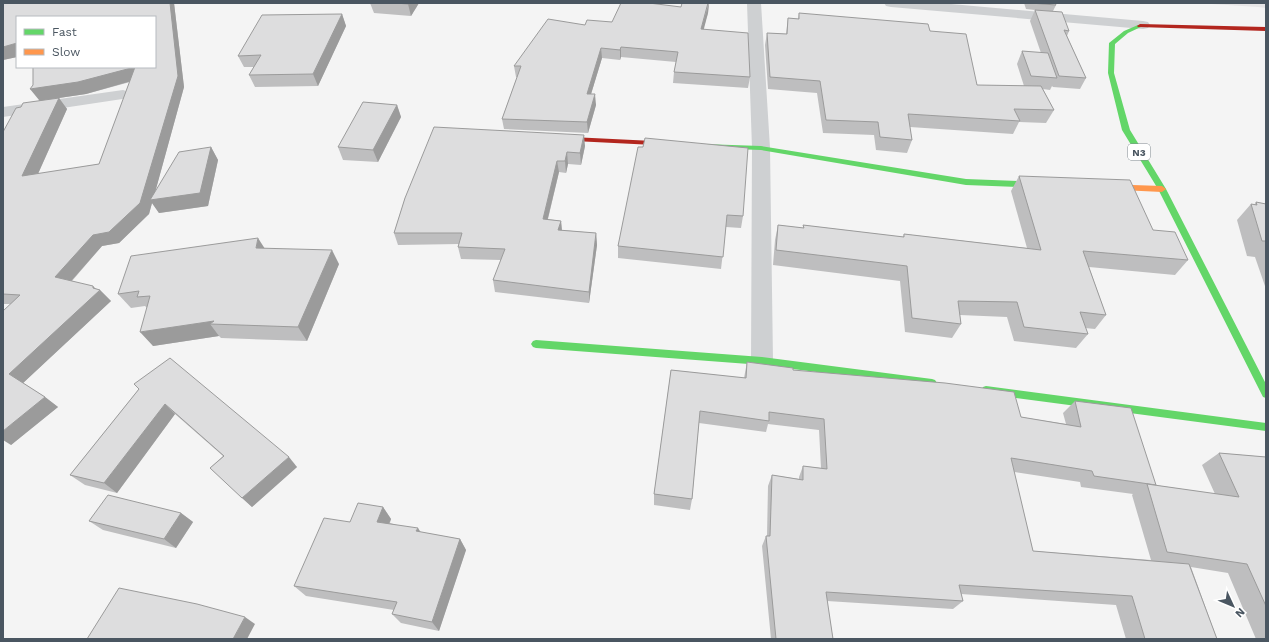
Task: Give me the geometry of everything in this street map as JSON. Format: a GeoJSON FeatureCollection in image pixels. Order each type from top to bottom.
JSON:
{"type":"FeatureCollection","features":[{"type":"Feature","properties":{"kind":"street"},"geometry":{"type":"LineString","coordinates":[[754,3],[761,148],[762,361]]}},
{"type":"Feature","properties":{"kind":"street"},"geometry":{"type":"LineString","coordinates":[[891,3],[1144,25]]}},
{"type":"Feature","properties":{"kind":"street","name":"N3"},"geometry":{"type":"LineString","coordinates":[[1266,29],[1144,25],[1126,32],[1112,43],[1111,73],[1126,130],[1162,189],[1266,394]]}},
{"type":"Feature","properties":{"kind":"street"},"geometry":{"type":"LineString","coordinates":[[3,112],[123,94]]}},
{"type":"Feature","properties":{"kind":"street"},"geometry":{"type":"LineString","coordinates":[[546,138],[681,144]]}},
{"type":"Feature","properties":{"kind":"street"},"geometry":{"type":"LineString","coordinates":[[697,145],[761,148],[966,182],[1052,185]]}},
{"type":"Feature","properties":{"kind":"street"},"geometry":{"type":"LineString","coordinates":[[1091,187],[1162,189]]}},
{"type":"Feature","properties":{"kind":"street"},"geometry":{"type":"LineString","coordinates":[[536,344],[762,361],[943,385]]}},
{"type":"Feature","properties":{"kind":"street"},"geometry":{"type":"LineString","coordinates":[[974,389],[1266,427]]}},
{"type":"Feature","properties":{"kind":"shaded area"},"geometry":{"type":"Polygon","coordinates":[[[1196,3],[1266,3],[1266,8],[1258,7],[1196,3]]]}},
{"type":"Feature","properties":{"kind":"building"},"geometry":{"type":"Polygon","coordinates":[[[3,3],[170,3],[178,76],[140,203],[109,232],[93,235],[55,277],[93,286],[93,288],[100,290],[9,374],[45,397],[3,431],[3,311],[20,295],[3,294],[3,132],[16,108],[21,107],[23,103],[59,98],[22,176],[99,164],[135,68],[156,68],[156,16],[16,16],[16,43],[3,47],[3,3]]]}},
{"type":"Feature","properties":{"kind":"building"},"geometry":{"type":"Polygon","coordinates":[[[621,3],[649,3],[681,7],[682,3],[708,3],[701,29],[748,33],[750,77],[674,72],[678,52],[621,47],[620,50],[601,48],[587,94],[595,94],[587,122],[502,119],[521,66],[514,66],[548,19],[585,25],[587,20],[612,22],[621,3]]]}},
{"type":"Feature","properties":{"kind":"building"},"geometry":{"type":"Polygon","coordinates":[[[1030,3],[1055,3],[1056,5],[1030,3]]]}},
{"type":"Feature","properties":{"kind":"building"},"geometry":{"type":"Polygon","coordinates":[[[1035,10],[1062,12],[1069,31],[1064,30],[1086,78],[1059,76],[1035,10]]]}},
{"type":"Feature","properties":{"kind":"building"},"geometry":{"type":"Polygon","coordinates":[[[799,13],[928,24],[930,31],[966,34],[977,85],[1041,86],[1054,110],[1014,109],[1020,121],[908,114],[912,140],[880,137],[878,122],[826,120],[820,81],[770,77],[767,33],[787,34],[788,18],[799,19],[799,13]]]}},
{"type":"Feature","properties":{"kind":"building"},"geometry":{"type":"Polygon","coordinates":[[[342,14],[313,74],[249,75],[261,55],[238,56],[262,15],[342,14]]]}},
{"type":"Feature","properties":{"kind":"building"},"geometry":{"type":"Polygon","coordinates":[[[1022,51],[1048,53],[1057,78],[1031,76],[1022,51]]]}},
{"type":"Feature","properties":{"kind":"building"},"geometry":{"type":"Polygon","coordinates":[[[33,68],[131,68],[78,82],[30,89],[33,85],[33,68]]]}},
{"type":"Feature","properties":{"kind":"building"},"geometry":{"type":"Polygon","coordinates":[[[363,102],[397,105],[373,150],[338,147],[363,102]]]}},
{"type":"Feature","properties":{"kind":"building"},"geometry":{"type":"Polygon","coordinates":[[[434,127],[584,135],[580,153],[567,152],[565,161],[557,161],[543,219],[561,221],[558,230],[596,233],[589,292],[493,280],[505,249],[458,247],[462,233],[394,233],[405,198],[434,127]]]}},
{"type":"Feature","properties":{"kind":"building"},"geometry":{"type":"Polygon","coordinates":[[[645,138],[748,148],[743,216],[727,215],[723,257],[618,246],[638,147],[643,147],[645,138]]]}},
{"type":"Feature","properties":{"kind":"building"},"geometry":{"type":"Polygon","coordinates":[[[211,147],[200,193],[150,200],[179,152],[211,147]]]}},
{"type":"Feature","properties":{"kind":"building"},"geometry":{"type":"Polygon","coordinates":[[[1019,176],[1130,180],[1153,230],[1175,232],[1188,260],[1083,251],[1106,315],[1080,312],[1088,334],[1024,327],[1017,302],[958,301],[961,324],[912,318],[907,266],[776,250],[778,225],[804,228],[803,225],[904,237],[904,234],[1041,250],[1019,176]]]}},
{"type":"Feature","properties":{"kind":"building"},"geometry":{"type":"Polygon","coordinates":[[[1256,202],[1266,204],[1266,241],[1262,241],[1251,204],[1257,205],[1256,202]]]}},
{"type":"Feature","properties":{"kind":"building"},"geometry":{"type":"Polygon","coordinates":[[[258,238],[256,248],[332,250],[298,327],[210,324],[214,321],[140,332],[150,296],[137,297],[139,291],[118,294],[131,256],[258,238]]]}},
{"type":"Feature","properties":{"kind":"building"},"geometry":{"type":"Polygon","coordinates":[[[170,358],[289,457],[242,498],[210,468],[224,456],[165,404],[104,483],[70,475],[139,389],[134,384],[170,358]]]}},
{"type":"Feature","properties":{"kind":"building"},"geometry":{"type":"Polygon","coordinates":[[[747,362],[793,368],[793,370],[945,383],[1014,392],[1021,417],[1081,427],[1075,401],[1131,408],[1156,485],[1094,476],[1092,471],[1011,458],[1033,551],[1189,564],[1217,639],[1145,639],[1132,596],[959,585],[963,601],[826,592],[833,639],[776,639],[766,536],[770,536],[772,475],[803,480],[803,466],[827,469],[824,419],[769,412],[769,421],[700,411],[692,499],[654,494],[671,370],[746,378],[747,362]]]}},
{"type":"Feature","properties":{"kind":"building"},"geometry":{"type":"Polygon","coordinates":[[[1219,453],[1266,457],[1266,606],[1247,564],[1167,552],[1147,484],[1239,497],[1219,453]]]}},
{"type":"Feature","properties":{"kind":"building"},"geometry":{"type":"Polygon","coordinates":[[[108,495],[181,513],[164,539],[89,521],[108,495]]]}},
{"type":"Feature","properties":{"kind":"building"},"geometry":{"type":"Polygon","coordinates":[[[358,503],[383,507],[377,522],[418,528],[416,531],[460,539],[432,622],[392,614],[397,602],[294,586],[324,518],[350,522],[358,503]]]}},
{"type":"Feature","properties":{"kind":"building"},"geometry":{"type":"Polygon","coordinates":[[[119,588],[197,604],[245,617],[233,639],[87,639],[119,588]]]}},
{"type":"Feature","properties":{"kind":"traffic: fast"},"geometry":{"type":"LineString","coordinates":[[1140,26],[1126,32],[1112,43],[1111,73],[1126,130],[1162,189],[1266,394]]}},
{"type":"Feature","properties":{"kind":"traffic: fast"},"geometry":{"type":"LineString","coordinates":[[706,146],[761,148],[966,182],[1045,185]]}},
{"type":"Feature","properties":{"kind":"traffic: fast"},"geometry":{"type":"LineString","coordinates":[[536,344],[762,361],[932,383]]}},
{"type":"Feature","properties":{"kind":"traffic: fast"},"geometry":{"type":"LineString","coordinates":[[986,390],[1266,427]]}},
{"type":"Feature","properties":{"kind":"traffic: slow"},"geometry":{"type":"LineString","coordinates":[[1103,187],[1162,189]]}},
{"type":"Feature","properties":{"kind":"traffic: jam"},"geometry":{"type":"LineString","coordinates":[[1140,26],[1266,29]]}},
{"type":"Feature","properties":{"kind":"traffic: jam"},"geometry":{"type":"LineString","coordinates":[[554,138],[674,144]]}}]}
